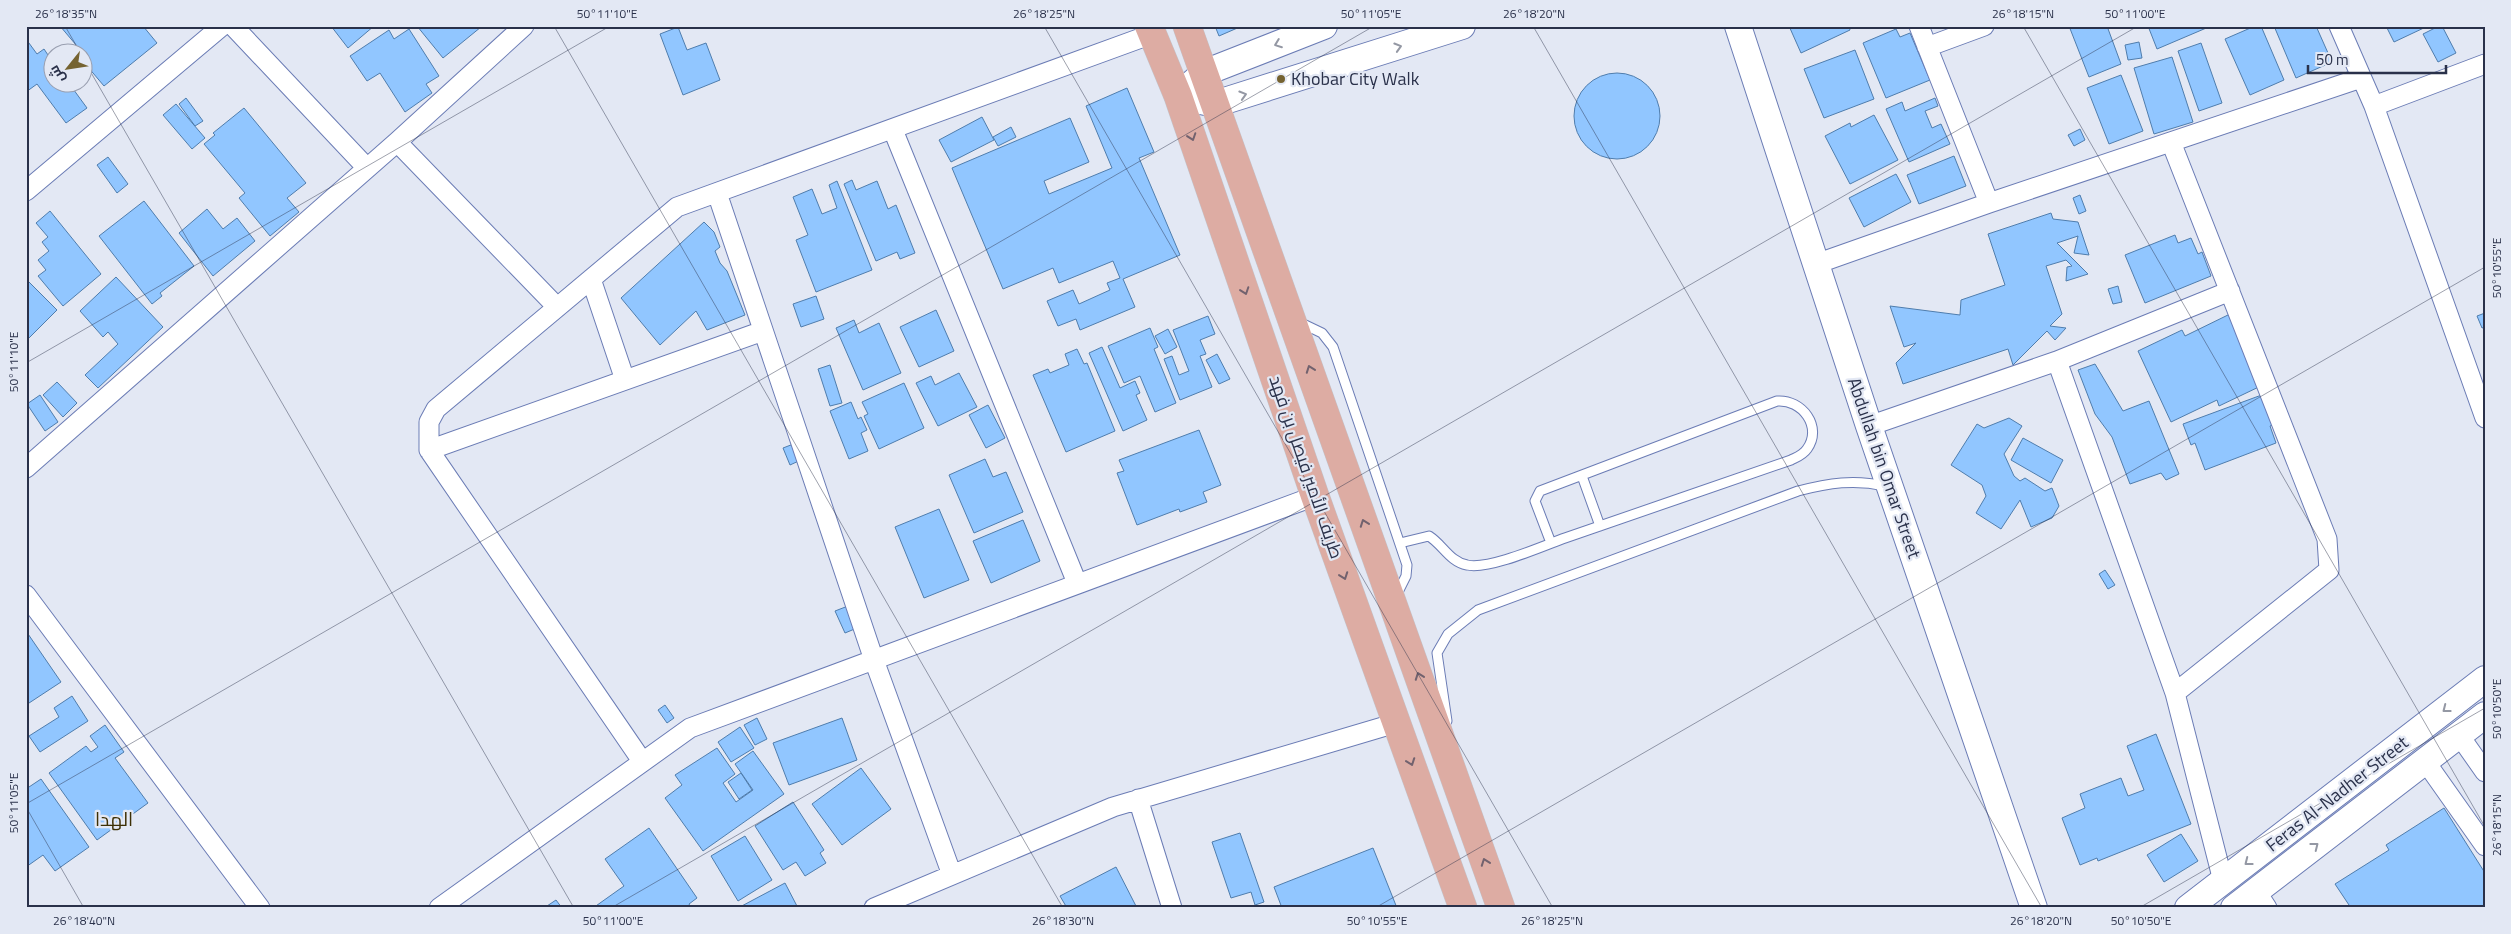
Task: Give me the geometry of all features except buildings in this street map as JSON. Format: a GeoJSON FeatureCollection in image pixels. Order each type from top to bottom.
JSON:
{"type":"FeatureCollection","features":[{"type":"Feature","properties":{"kind":"main road","name":"طريف الأمير فيصل بن فهد"},"geometry":{"type":"LineString","coordinates":[[1187,26],[1501,908]]}},
{"type":"Feature","properties":{"kind":"main road","name":"طريف الأمير فيصل بن فهد"},"geometry":{"type":"LineString","coordinates":[[1151,30],[1178,96],[1315,496],[1463,908]]}},
{"type":"Feature","properties":{"kind":"street"},"geometry":{"type":"LineString","coordinates":[[27,188],[222,26]]}},
{"type":"Feature","properties":{"kind":"street"},"geometry":{"type":"LineString","coordinates":[[233,26],[366,168]]}},
{"type":"Feature","properties":{"kind":"street"},"geometry":{"type":"LineString","coordinates":[[26,468],[397,142],[524,26]]}},
{"type":"Feature","properties":{"kind":"street"},"geometry":{"type":"LineString","coordinates":[[1178,96],[1204,73],[1324,26]]}},
{"type":"Feature","properties":{"kind":"street"},"geometry":{"type":"LineString","coordinates":[[1178,96],[1215,104],[1462,26]]}},
{"type":"Feature","properties":{"kind":"street","name":"Abdullah bin Omar Street"},"geometry":{"type":"LineString","coordinates":[[1738,26],[1869,426],[2034,908]]}},
{"type":"Feature","properties":{"kind":"street"},"geometry":{"type":"LineString","coordinates":[[1919,26],[1989,203]]}},
{"type":"Feature","properties":{"kind":"street"},"geometry":{"type":"LineString","coordinates":[[1927,47],[1984,26]]}},
{"type":"Feature","properties":{"kind":"street"},"geometry":{"type":"LineString","coordinates":[[2339,26],[2374,106],[2485,418]]}},
{"type":"Feature","properties":{"kind":"street"},"geometry":{"type":"LineString","coordinates":[[642,761],[429,450],[429,422],[436,410],[677,207],[893,130],[1151,30]]}},
{"type":"Feature","properties":{"kind":"street"},"geometry":{"type":"LineString","coordinates":[[2374,106],[2485,64]]}},
{"type":"Feature","properties":{"kind":"street"},"geometry":{"type":"LineString","coordinates":[[1816,264],[1989,203],[2362,78]]}},
{"type":"Feature","properties":{"kind":"street"},"geometry":{"type":"LineString","coordinates":[[893,130],[1077,583]]}},
{"type":"Feature","properties":{"kind":"street"},"geometry":{"type":"LineString","coordinates":[[397,142],[557,307]]}},
{"type":"Feature","properties":{"kind":"street"},"geometry":{"type":"LineString","coordinates":[[2171,142],[2327,539],[2328,570],[2175,693]]}},
{"type":"Feature","properties":{"kind":"street"},"geometry":{"type":"LineString","coordinates":[[717,193],[874,660],[952,875]]}},
{"type":"Feature","properties":{"kind":"street"},"geometry":{"type":"LineString","coordinates":[[591,279],[625,380]]}},
{"type":"Feature","properties":{"kind":"street"},"geometry":{"type":"LineString","coordinates":[[1869,426],[2057,361],[2230,291]]}},
{"type":"Feature","properties":{"kind":"street"},"geometry":{"type":"LineString","coordinates":[[429,450],[764,331]]}},
{"type":"Feature","properties":{"kind":"street"},"geometry":{"type":"LineString","coordinates":[[2057,361],[2175,693],[2223,881]]}},
{"type":"Feature","properties":{"kind":"street"},"geometry":{"type":"LineString","coordinates":[[439,908],[690,728],[1315,496]]}},
{"type":"Feature","properties":{"kind":"street"},"geometry":{"type":"LineString","coordinates":[[26,595],[260,908]]}},
{"type":"Feature","properties":{"kind":"street","name":"Feras Al-Nadher Street"},"geometry":{"type":"LineString","coordinates":[[2188,908],[2485,680]]}},
{"type":"Feature","properties":{"kind":"street","name":"Feras Al-Nadher Street"},"geometry":{"type":"LineString","coordinates":[[2234,908],[2262,900],[2425,761],[2485,715]]}},
{"type":"Feature","properties":{"kind":"street"},"geometry":{"type":"LineString","coordinates":[[874,908],[1113,807],[1396,723]]}},
{"type":"Feature","properties":{"kind":"street"},"geometry":{"type":"LineString","coordinates":[[2460,735],[2485,772]]}},
{"type":"Feature","properties":{"kind":"street"},"geometry":{"type":"LineString","coordinates":[[2425,761],[2485,846]]}},
{"type":"Feature","properties":{"kind":"street"},"geometry":{"type":"LineString","coordinates":[[1138,799],[1172,908]]}},
{"type":"Feature","properties":{"kind":"lane"},"geometry":{"type":"LineString","coordinates":[[1291,318],[1322,333],[1333,346],[1407,565],[1406,576],[1393,603]]}},
{"type":"Feature","properties":{"kind":"lane"},"geometry":{"type":"LineString","coordinates":[[1400,543],[1429,536],[1440,543],[1454,561],[1468,566],[1485,566],[1791,460],[1808,448],[1813,431],[1804,410],[1788,400],[1777,401],[1540,491],[1535,501],[1551,543]]}},
{"type":"Feature","properties":{"kind":"lane"},"geometry":{"type":"LineString","coordinates":[[1582,476],[1600,526]]}},
{"type":"Feature","properties":{"kind":"lane"},"geometry":{"type":"LineString","coordinates":[[1455,777],[1437,653],[1448,634],[1478,610],[1798,491],[1826,484],[1864,481],[1890,488]]}},
{"type":"Feature","properties":{"kind":"place","name":"Khobar City Walk"},"geometry":{"type":"Point","coordinates":[1281,79]}},
{"type":"Feature","properties":{"kind":"district","name":"الهدا"},"geometry":{"type":"Point","coordinates":[114,819]}}]}
